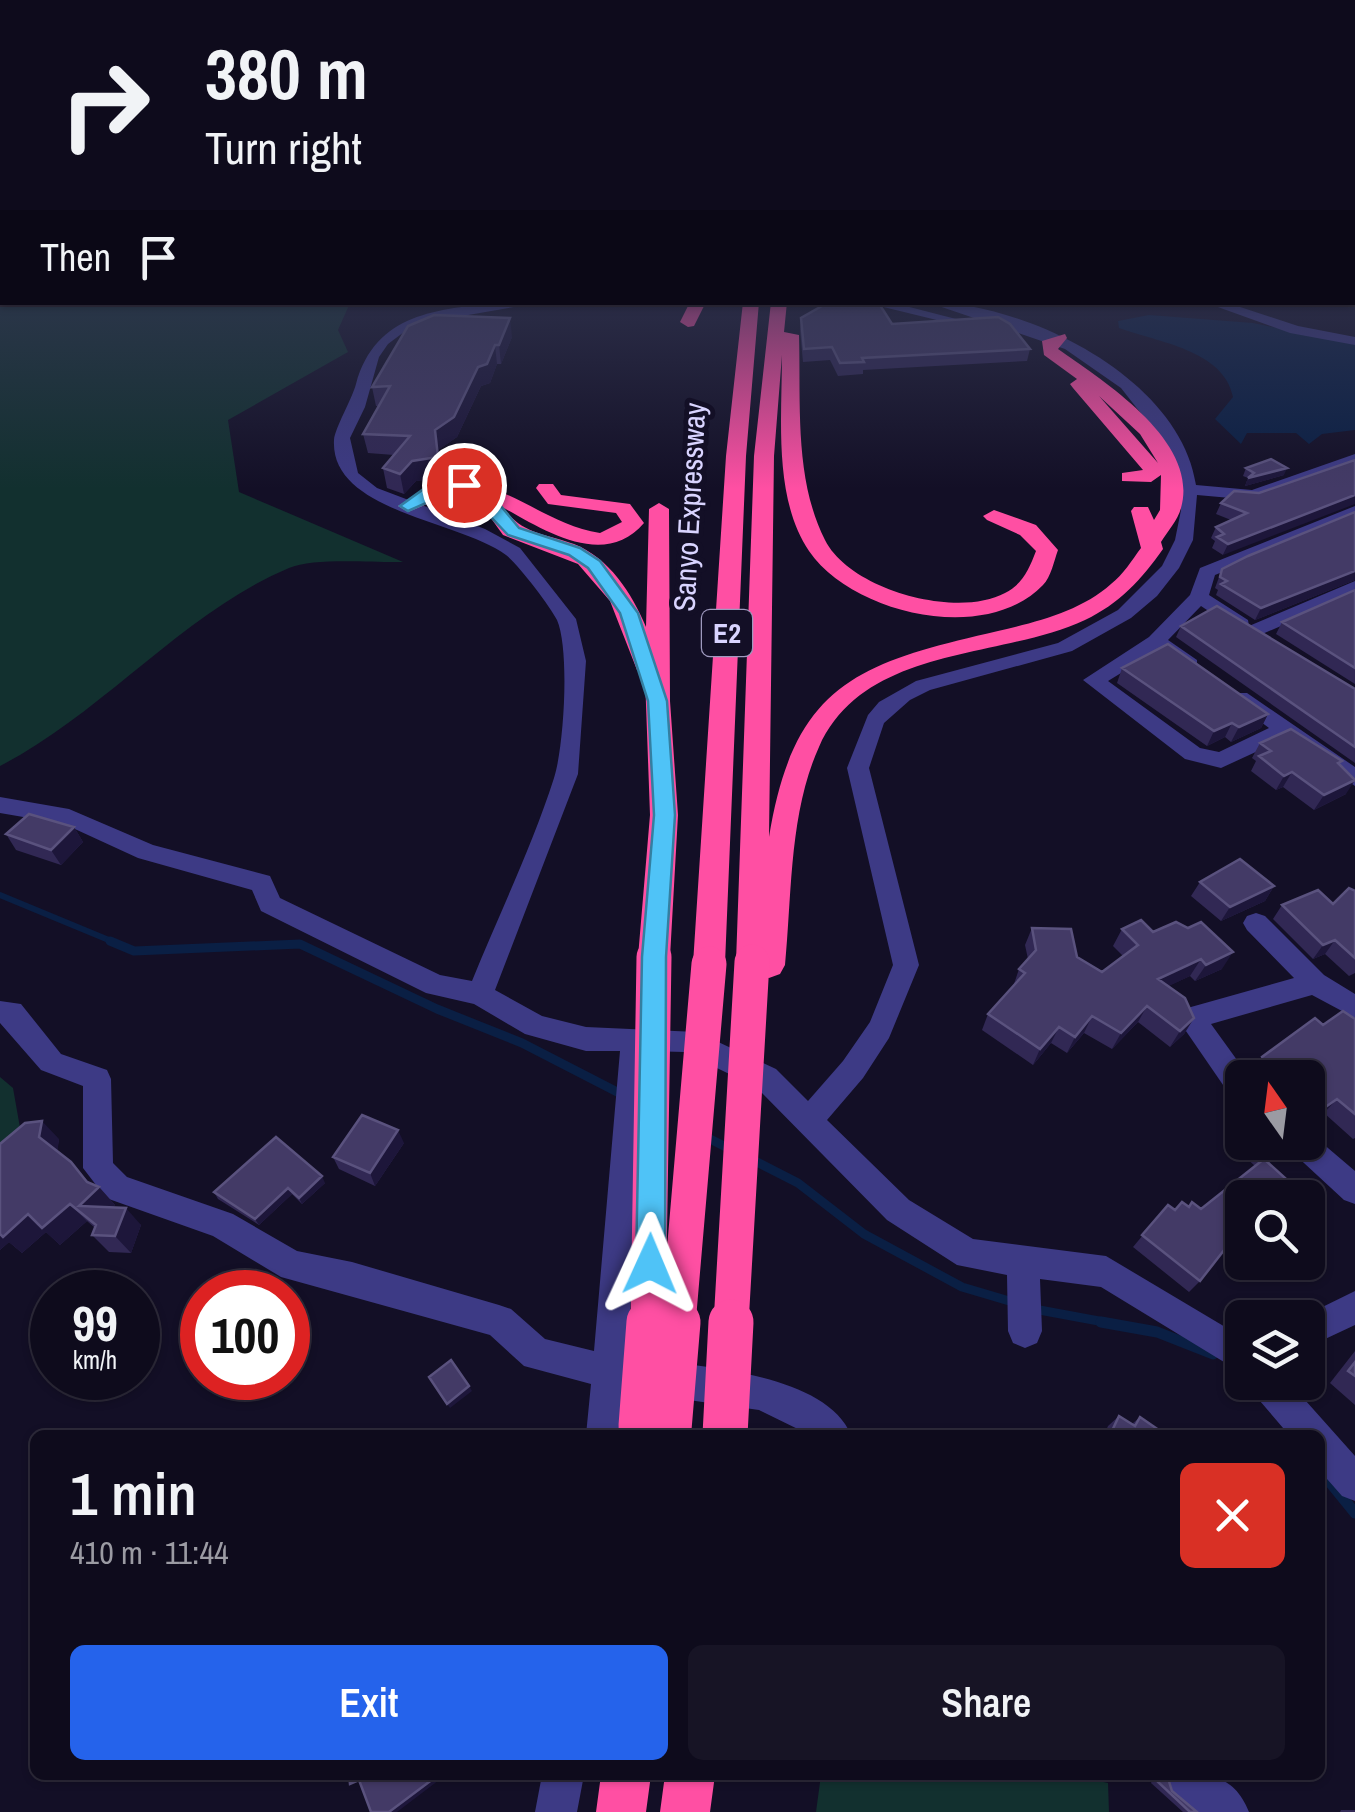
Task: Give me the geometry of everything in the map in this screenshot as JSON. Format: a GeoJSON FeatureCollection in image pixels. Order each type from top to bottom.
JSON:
{"type":"FeatureCollection","features":[{"type":"Feature","properties":{"kind":"highway","name":"Sanyo Expressway"},"geometry":{"type":"LineString","coordinates":[[645,1430],[708,964],[736,456],[750,321]]}},
{"type":"Feature","properties":{"kind":"highway","name":"E2"},"geometry":{"type":"LineString","coordinates":[[725,1430],[744,1089],[760,964],[764,456],[777,321]]}},
{"type":"Feature","properties":{"kind":"highway"},"geometry":{"type":"LineString","coordinates":[[790,321],[792,437],[811,532],[828,562],[861,589],[908,606],[958,609],[1000,602],[1030,586],[1046,562],[1047,550],[1041,538],[994,516]]}},
{"type":"Feature","properties":{"kind":"highway"},"geometry":{"type":"LineString","coordinates":[[1058,338],[1048,344],[1050,351],[1130,408],[1163,454],[1171,482],[1168,518],[1152,539]]}},
{"type":"Feature","properties":{"kind":"highway"},"geometry":{"type":"LineString","coordinates":[[1058,338],[1042,345],[1043,351],[1102,410],[1153,470],[1151,476],[1129,478]]}},
{"type":"Feature","properties":{"kind":"highway"},"geometry":{"type":"LineString","coordinates":[[408,506],[438,489],[473,486],[579,538],[602,539],[630,528],[633,518],[628,511],[608,504],[555,500],[546,488]]}},
{"type":"Feature","properties":{"kind":"highway"},"geometry":{"type":"LineString","coordinates":[[408,506],[439,491],[474,491],[486,497],[506,526],[574,552],[594,564],[629,613],[658,701]]}},
{"type":"Feature","properties":{"kind":"highway"},"geometry":{"type":"LineString","coordinates":[[645,1430],[654,957],[664,815],[658,701],[659,509]]}},
{"type":"Feature","properties":{"kind":"highway"},"geometry":{"type":"LineString","coordinates":[[760,964],[805,746],[834,702],[888,666],[1022,632],[1088,607],[1138,571],[1152,548],[1141,510]]}},
{"type":"Feature","properties":{"kind":"highway"},"geometry":{"type":"LineString","coordinates":[[617,1780],[618,1812]]}},
{"type":"Feature","properties":{"kind":"highway"},"geometry":{"type":"LineString","coordinates":[[618,1812],[625,1780]]}},
{"type":"Feature","properties":{"kind":"highway"},"geometry":{"type":"LineString","coordinates":[[685,1812],[689,1780]]}},
{"type":"Feature","properties":{"kind":"street"},"geometry":{"type":"LineString","coordinates":[[422,321],[393,332],[378,346],[360,411],[342,438],[350,474],[372,492],[479,533],[514,552],[566,619],[576,661],[567,774],[480,994]]}},
{"type":"Feature","properties":{"kind":"street"},"geometry":{"type":"LineString","coordinates":[[806,1122],[844,1084],[899,996],[906,966],[858,768],[865,737],[888,706],[985,666],[1064,648],[1108,626],[1169,573],[1186,543],[1188,489],[1178,453],[1148,406],[1096,359],[1058,338],[1004,321]]}},
{"type":"Feature","properties":{"kind":"street"},"geometry":{"type":"LineString","coordinates":[[1267,321],[1355,341]]}},
{"type":"Feature","properties":{"kind":"street"},"geometry":{"type":"LineString","coordinates":[[1298,321],[1355,330]]}},
{"type":"Feature","properties":{"kind":"street"},"geometry":{"type":"LineString","coordinates":[[1102,410],[1121,414],[1130,408]]}},
{"type":"Feature","properties":{"kind":"street"},"geometry":{"type":"LineString","coordinates":[[1119,430],[1128,423],[1148,428]]}},
{"type":"Feature","properties":{"kind":"street"},"geometry":{"type":"LineString","coordinates":[[1188,489],[1253,495],[1355,460]]}},
{"type":"Feature","properties":{"kind":"street"},"geometry":{"type":"LineString","coordinates":[[1286,729],[1221,760],[1194,754],[1093,680],[1137,657],[1156,641],[1198,597],[1208,572],[1355,511]]}},
{"type":"Feature","properties":{"kind":"street"},"geometry":{"type":"LineString","coordinates":[[524,536],[545,532],[546,521]]}},
{"type":"Feature","properties":{"kind":"street"},"geometry":{"type":"LineString","coordinates":[[594,564],[592,549],[602,539]]}},
{"type":"Feature","properties":{"kind":"street"},"geometry":{"type":"LineString","coordinates":[[1198,597],[1260,636],[1355,587]]}},
{"type":"Feature","properties":{"kind":"street"},"geometry":{"type":"LineString","coordinates":[[1156,641],[1355,778]]}},
{"type":"Feature","properties":{"kind":"street"},"geometry":{"type":"LineString","coordinates":[[0,805],[69,817],[146,852],[261,883],[270,904],[435,985],[480,994],[535,1026],[586,1039],[687,1040],[766,1078],[898,1210],[968,1254],[1023,1265],[1106,1272],[1225,1345]]}},
{"type":"Feature","properties":{"kind":"street"},"geometry":{"type":"LineString","coordinates":[[1256,923],[1315,984],[1355,1007]]}},
{"type":"Feature","properties":{"kind":"street"},"geometry":{"type":"LineString","coordinates":[[1225,1066],[1191,1018],[1315,984]]}},
{"type":"Feature","properties":{"kind":"street"},"geometry":{"type":"LineString","coordinates":[[0,1012],[11,1012],[51,1062],[97,1078],[98,1168],[117,1188],[222,1224],[292,1266],[368,1282],[498,1321],[536,1354],[607,1371],[760,1393],[818,1418],[829,1430]]}},
{"type":"Feature","properties":{"kind":"street"},"geometry":{"type":"LineString","coordinates":[[635,1039],[607,1371],[644,1430]]}},
{"type":"Feature","properties":{"kind":"street"},"geometry":{"type":"LineString","coordinates":[[1321,1160],[1355,1190]]}},
{"type":"Feature","properties":{"kind":"street"},"geometry":{"type":"LineString","coordinates":[[1023,1265],[1026,1331]]}},
{"type":"Feature","properties":{"kind":"street"},"geometry":{"type":"LineString","coordinates":[[1325,1322],[1355,1307]]}},
{"type":"Feature","properties":{"kind":"street"},"geometry":{"type":"LineString","coordinates":[[1282,1400],[1308,1430]]}},
{"type":"Feature","properties":{"kind":"street"},"geometry":{"type":"LineString","coordinates":[[1325,1450],[1355,1483]]}},
{"type":"Feature","properties":{"kind":"street"},"geometry":{"type":"LineString","coordinates":[[556,1812],[562,1780]]}},
{"type":"Feature","properties":{"kind":"street"},"geometry":{"type":"LineString","coordinates":[[1190,1780],[1228,1812]]}},
{"type":"Feature","properties":{"kind":"green space"},"geometry":{"type":"Polygon","coordinates":[[[0,321],[342,321],[338,330],[348,352],[228,420],[239,492],[403,562],[300,565],[251,587],[179,636],[74,719],[0,766],[0,321]]]}},
{"type":"Feature","properties":{"kind":"green space"},"geometry":{"type":"Polygon","coordinates":[[[0,1077],[13,1088],[22,1139],[0,1156],[0,1077]]]}},
{"type":"Feature","properties":{"kind":"green space"},"geometry":{"type":"Polygon","coordinates":[[[820,1780],[1108,1783],[1109,1812],[816,1812],[820,1780]]]}},
{"type":"Feature","properties":{"kind":"water"},"geometry":{"type":"Polygon","coordinates":[[[1118,321],[1253,323],[1355,344],[1355,430],[1322,434],[1309,444],[1296,433],[1247,433],[1241,444],[1215,419],[1233,397],[1217,368],[1187,350],[1119,328],[1118,321]]]}},
{"type":"Feature","properties":{"kind":"building"},"geometry":{"type":"Polygon","coordinates":[[[421,321],[509,321],[487,364],[478,367],[454,417],[435,430],[438,457],[412,461],[400,474],[383,468],[410,436],[363,434],[390,386],[372,387],[408,326],[421,321]]]}},
{"type":"Feature","properties":{"kind":"building"},"geometry":{"type":"Polygon","coordinates":[[[801,321],[890,321],[892,324],[1004,321],[1030,349],[862,358],[864,362],[840,363],[832,347],[804,349],[801,321]]]}},
{"type":"Feature","properties":{"kind":"building"},"geometry":{"type":"Polygon","coordinates":[[[1271,459],[1287,468],[1248,478],[1254,473],[1246,468],[1271,459]]]}},
{"type":"Feature","properties":{"kind":"building"},"geometry":{"type":"Polygon","coordinates":[[[1355,460],[1355,495],[1228,544],[1217,537],[1224,534],[1216,527],[1247,513],[1221,503],[1234,491],[1259,493],[1355,460]]]}},
{"type":"Feature","properties":{"kind":"building"},"geometry":{"type":"Polygon","coordinates":[[[1355,512],[1355,571],[1261,608],[1221,584],[1227,581],[1220,577],[1222,569],[1355,512]]]}},
{"type":"Feature","properties":{"kind":"building"},"geometry":{"type":"Polygon","coordinates":[[[1355,590],[1355,668],[1282,622],[1355,590]]]}},
{"type":"Feature","properties":{"kind":"building"},"geometry":{"type":"Polygon","coordinates":[[[1217,606],[1355,689],[1355,747],[1181,626],[1217,606]]]}},
{"type":"Feature","properties":{"kind":"building"},"geometry":{"type":"Polygon","coordinates":[[[1168,644],[1268,714],[1239,727],[1232,723],[1214,731],[1122,668],[1168,644]]]}},
{"type":"Feature","properties":{"kind":"building"},"geometry":{"type":"Polygon","coordinates":[[[1291,729],[1342,761],[1338,763],[1355,780],[1324,795],[1292,772],[1284,776],[1259,756],[1271,751],[1260,743],[1291,729]]]}},
{"type":"Feature","properties":{"kind":"building"},"geometry":{"type":"Polygon","coordinates":[[[29,814],[74,827],[51,850],[6,834],[29,814]]]}},
{"type":"Feature","properties":{"kind":"building"},"geometry":{"type":"Polygon","coordinates":[[[1240,859],[1274,886],[1230,907],[1200,882],[1240,859]]]}},
{"type":"Feature","properties":{"kind":"building"},"geometry":{"type":"Polygon","coordinates":[[[1349,888],[1355,891],[1355,958],[1335,940],[1323,945],[1282,905],[1318,890],[1333,904],[1349,888]]]}},
{"type":"Feature","properties":{"kind":"building"},"geometry":{"type":"Polygon","coordinates":[[[1141,920],[1153,932],[1176,922],[1188,928],[1201,922],[1233,952],[1206,965],[1201,959],[1158,979],[1185,998],[1194,1018],[1180,1031],[1147,1006],[1121,1033],[1092,1016],[1075,1037],[1059,1027],[1040,1049],[988,1014],[1025,973],[1019,969],[1036,950],[1032,928],[1071,929],[1077,957],[1102,972],[1138,945],[1122,929],[1141,920]]]}},
{"type":"Feature","properties":{"kind":"building"},"geometry":{"type":"Polygon","coordinates":[[[1343,1011],[1355,1019],[1355,1114],[1337,1099],[1325,1107],[1325,1060],[1262,1057],[1315,1018],[1323,1025],[1343,1011]]]}},
{"type":"Feature","properties":{"kind":"building"},"geometry":{"type":"Polygon","coordinates":[[[362,1115],[398,1130],[370,1173],[333,1157],[362,1115]]]}},
{"type":"Feature","properties":{"kind":"building"},"geometry":{"type":"Polygon","coordinates":[[[42,1121],[39,1137],[71,1162],[87,1182],[99,1187],[79,1206],[126,1208],[115,1236],[92,1235],[96,1225],[70,1204],[42,1228],[28,1214],[3,1237],[0,1234],[0,1144],[25,1123],[42,1121]]]}},
{"type":"Feature","properties":{"kind":"building"},"geometry":{"type":"Polygon","coordinates":[[[276,1137],[322,1176],[299,1198],[288,1188],[255,1219],[214,1192],[276,1137]]]}},
{"type":"Feature","properties":{"kind":"building"},"geometry":{"type":"Polygon","coordinates":[[[1265,1160],[1287,1180],[1238,1180],[1265,1160]]]}},
{"type":"Feature","properties":{"kind":"building"},"geometry":{"type":"Polygon","coordinates":[[[1225,1190],[1225,1249],[1200,1281],[1142,1235],[1168,1205],[1175,1210],[1182,1202],[1189,1207],[1192,1202],[1201,1209],[1225,1190]]]}},
{"type":"Feature","properties":{"kind":"building"},"geometry":{"type":"Polygon","coordinates":[[[451,1360],[469,1386],[447,1404],[429,1377],[451,1360]]]}},
{"type":"Feature","properties":{"kind":"building"},"geometry":{"type":"Polygon","coordinates":[[[1119,1416],[1135,1426],[1140,1417],[1159,1430],[1112,1430],[1119,1416]]]}},
{"type":"Feature","properties":{"kind":"building"},"geometry":{"type":"Polygon","coordinates":[[[359,1780],[432,1780],[389,1812],[371,1812],[359,1780]]]}},
{"type":"Feature","properties":{"kind":"building"},"geometry":{"type":"Polygon","coordinates":[[[1169,1780],[1172,1791],[1197,1812],[1190,1812],[1158,1782],[1169,1780]]]}},
{"type":"Feature","properties":{"kind":"waterway"},"geometry":{"type":"LineString","coordinates":[[0,895],[116,943]]}},
{"type":"Feature","properties":{"kind":"waterway"},"geometry":{"type":"LineString","coordinates":[[110,941],[134,951],[300,944],[437,1009],[522,1043],[625,1096]]}},
{"type":"Feature","properties":{"kind":"waterway"},"geometry":{"type":"LineString","coordinates":[[704,1136],[732,1150]]}},
{"type":"Feature","properties":{"kind":"waterway"},"geometry":{"type":"LineString","coordinates":[[749,1158],[798,1183],[864,1234],[962,1287],[1016,1303]]}},
{"type":"Feature","properties":{"kind":"waterway"},"geometry":{"type":"LineString","coordinates":[[1034,1309],[1115,1324]]}},
{"type":"Feature","properties":{"kind":"waterway"},"geometry":{"type":"LineString","coordinates":[[1101,1322],[1157,1332],[1213,1354]]}},
{"type":"Feature","properties":{"kind":"waterway"},"geometry":{"type":"LineString","coordinates":[[1325,1476],[1355,1513]]}},
{"type":"Feature","properties":{"kind":"route"},"geometry":{"type":"LineString","coordinates":[[464,485],[431,491],[408,506],[439,491],[474,491],[486,497],[500,521],[514,532],[562,547],[594,564],[629,613],[658,701],[664,815],[654,957],[650,1264]]}}]}
